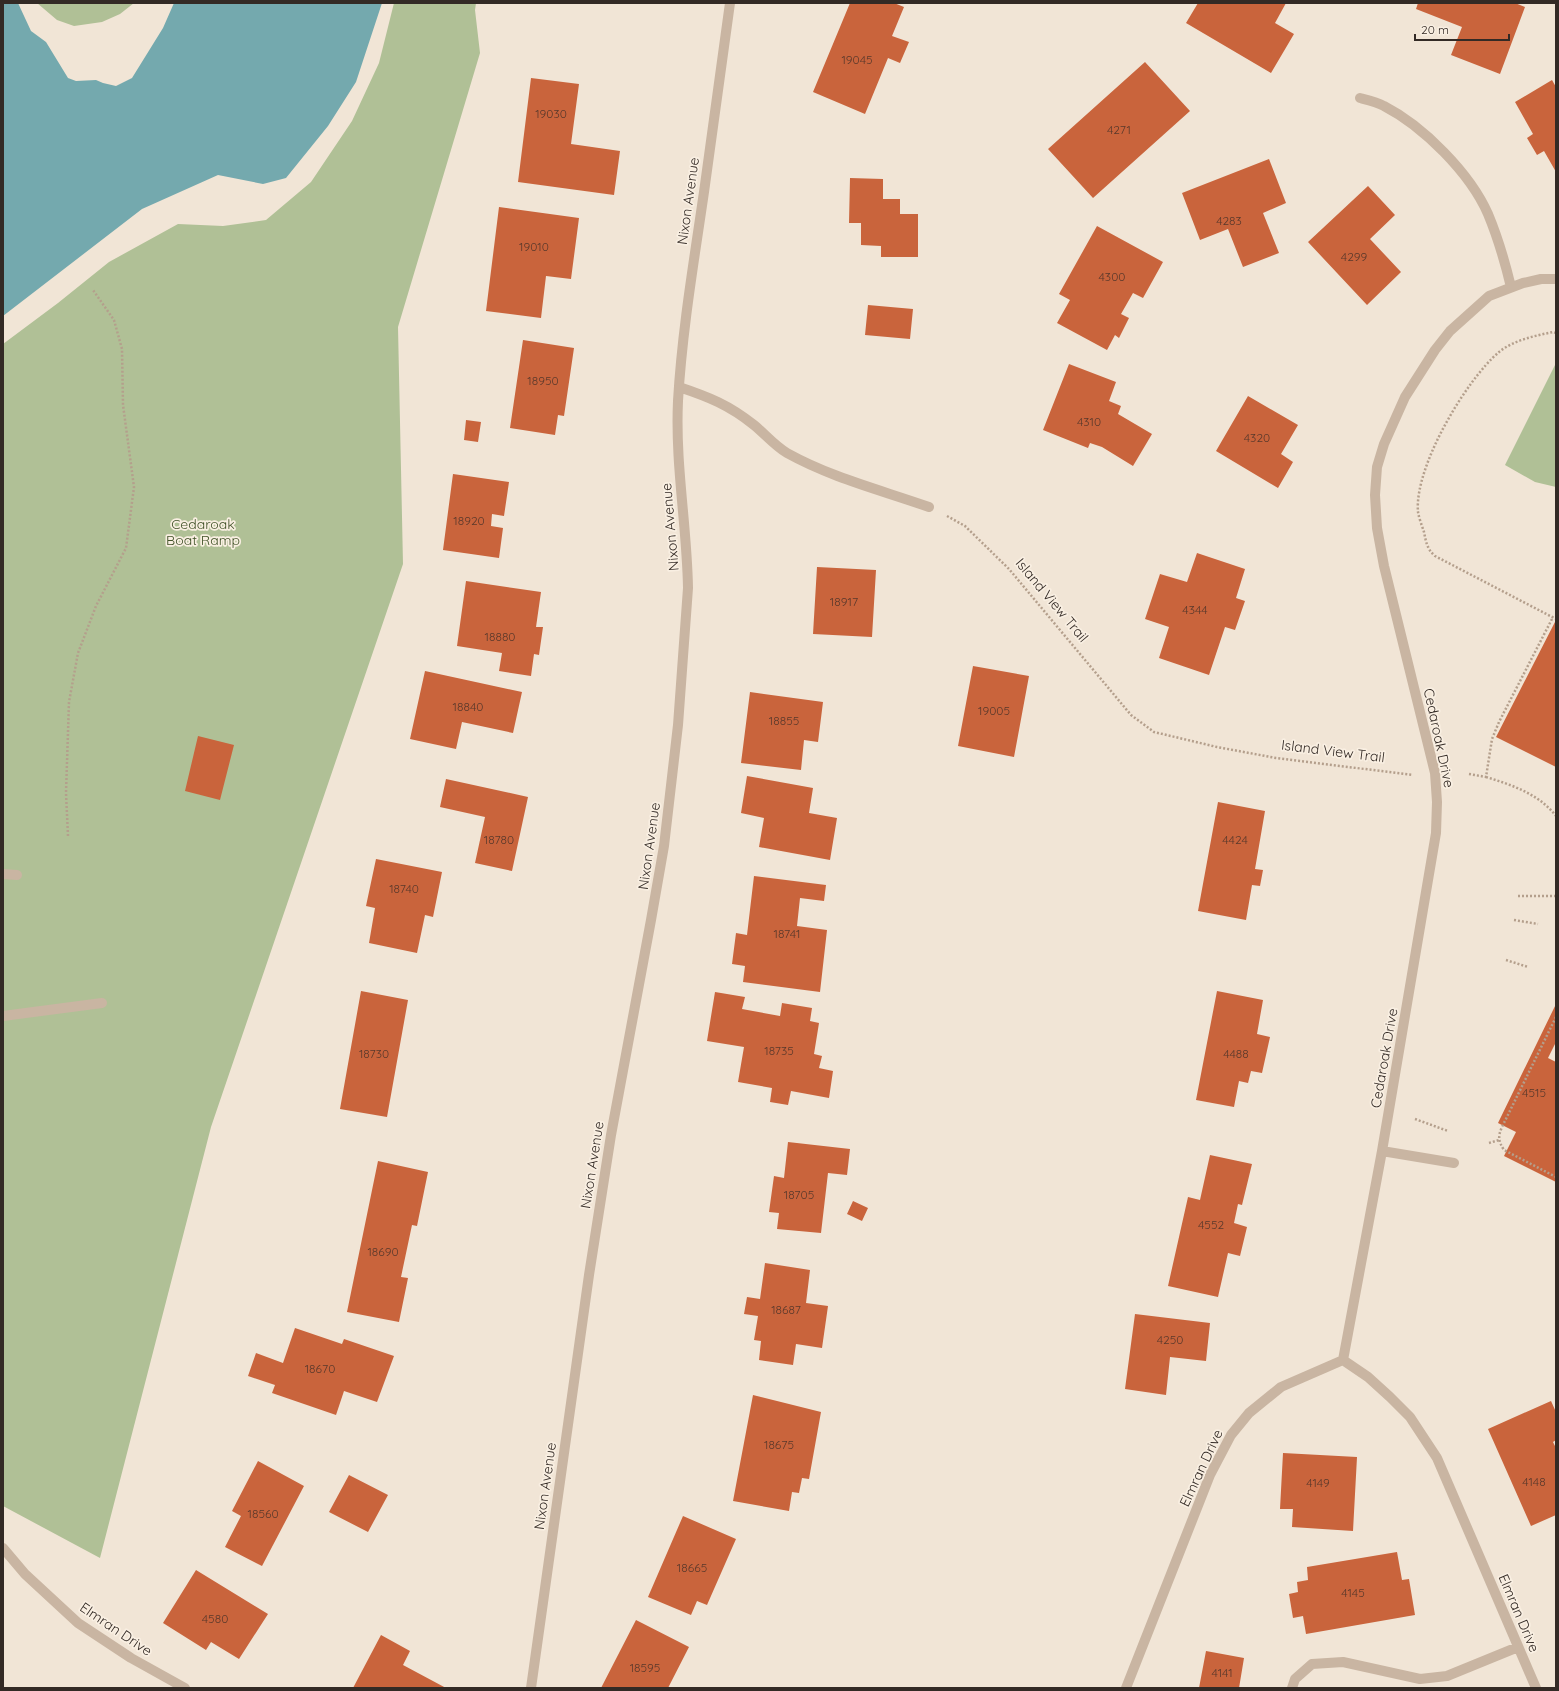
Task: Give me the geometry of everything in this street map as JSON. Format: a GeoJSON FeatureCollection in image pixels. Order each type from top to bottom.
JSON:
{"type":"FeatureCollection","features":[{"type":"Feature","properties":{"kind":"street","name":"Nixon Avenue"},"geometry":{"type":"LineString","coordinates":[[530,1688],[590,1267],[611,1135],[652,920],[672,784],[688,588],[688,561],[679,473],[679,387],[692,268],[730,3]]}},
{"type":"Feature","properties":{"kind":"street"},"geometry":{"type":"LineString","coordinates":[[1360,98],[1383,105],[1416,126],[1445,152],[1466,179],[1487,212],[1501,249],[1511,287]]}},
{"type":"Feature","properties":{"kind":"street","name":"Cedaroak Drive"},"geometry":{"type":"LineString","coordinates":[[1343,1360],[1382,1151],[1432,865],[1436,833],[1437,802],[1432,761],[1384,566],[1377,528],[1375,495],[1377,467],[1384,444],[1405,397],[1435,350],[1450,331],[1489,296],[1511,287],[1542,279],[1556,279]]}},
{"type":"Feature","properties":{"kind":"street"},"geometry":{"type":"LineString","coordinates":[[679,387],[707,396],[732,408],[785,451],[814,468],[864,487],[892,494],[929,507]]}},
{"type":"Feature","properties":{"kind":"street"},"geometry":{"type":"LineString","coordinates":[[3,874],[17,875]]}},
{"type":"Feature","properties":{"kind":"street"},"geometry":{"type":"LineString","coordinates":[[3,1016],[102,1003]]}},
{"type":"Feature","properties":{"kind":"street"},"geometry":{"type":"LineString","coordinates":[[1382,1151],[1454,1163]]}},
{"type":"Feature","properties":{"kind":"street","name":"Elmran Drive"},"geometry":{"type":"LineString","coordinates":[[1126,1688],[1210,1476],[1231,1435],[1249,1413],[1281,1387],[1343,1360],[1368,1377],[1410,1417],[1437,1458],[1536,1688]]}},
{"type":"Feature","properties":{"kind":"street","name":"Elmran Drive"},"geometry":{"type":"LineString","coordinates":[[4,1549],[25,1574],[78,1623],[131,1658],[185,1688]]}},
{"type":"Feature","properties":{"kind":"street"},"geometry":{"type":"LineString","coordinates":[[1292,1688],[1295,1679],[1312,1664],[1343,1662],[1420,1678],[1440,1677],[1447,1676],[1518,1646]]}},
{"type":"Feature","properties":{"kind":"path"},"geometry":{"type":"LineString","coordinates":[[68,836],[66,793],[69,702],[78,653],[96,606],[126,548],[134,487],[123,405],[122,349],[114,320],[93,290]]}},
{"type":"Feature","properties":{"kind":"path"},"geometry":{"type":"LineString","coordinates":[[1486,777],[1492,739],[1499,722],[1554,618],[1435,556],[1429,550],[1418,512],[1420,488],[1430,457],[1445,425],[1478,373],[1500,352],[1528,337],[1553,332],[1556,333]]}},
{"type":"Feature","properties":{"kind":"path","name":"Island View Trail"},"geometry":{"type":"LineString","coordinates":[[929,507],[965,526],[1009,569],[1131,715],[1154,732],[1217,747],[1276,758],[1417,776]]}},
{"type":"Feature","properties":{"kind":"path"},"geometry":{"type":"LineString","coordinates":[[1469,774],[1486,777],[1518,788],[1535,797],[1556,816]]}},
{"type":"Feature","properties":{"kind":"path"},"geometry":{"type":"LineString","coordinates":[[1518,896],[1556,896]]}},
{"type":"Feature","properties":{"kind":"path"},"geometry":{"type":"LineString","coordinates":[[1514,920],[1538,924]]}},
{"type":"Feature","properties":{"kind":"path"},"geometry":{"type":"LineString","coordinates":[[1506,960],[1528,967]]}},
{"type":"Feature","properties":{"kind":"path"},"geometry":{"type":"LineString","coordinates":[[1556,1017],[1499,1135],[1499,1140],[1504,1150],[1556,1177]]}},
{"type":"Feature","properties":{"kind":"path"},"geometry":{"type":"LineString","coordinates":[[1415,1120],[1448,1131]]}},
{"type":"Feature","properties":{"kind":"path"},"geometry":{"type":"LineString","coordinates":[[1489,1143],[1499,1140]]}},
{"type":"Feature","properties":{"kind":"green space"},"geometry":{"type":"Polygon","coordinates":[[[37,3],[134,3],[120,14],[102,22],[74,26],[57,20],[37,3]]]}},
{"type":"Feature","properties":{"kind":"green space","name":"Cedaroak Boat Ramp"},"geometry":{"type":"Polygon","coordinates":[[[394,3],[476,3],[475,10],[480,53],[398,327],[403,564],[211,1127],[100,1558],[3,1506],[3,344],[58,303],[109,262],[178,224],[223,226],[266,220],[311,182],[352,121],[379,63],[394,3]]]}},
{"type":"Feature","properties":{"kind":"green space"},"geometry":{"type":"Polygon","coordinates":[[[1556,363],[1556,487],[1535,482],[1505,465],[1556,363]]]}},
{"type":"Feature","properties":{"kind":"water"},"geometry":{"type":"Polygon","coordinates":[[[3,3],[18,3],[31,31],[46,42],[68,78],[76,81],[96,80],[116,86],[132,78],[163,28],[174,3],[382,3],[356,82],[328,126],[286,178],[263,184],[218,175],[142,209],[3,316],[3,3]]]}},
{"type":"Feature","properties":{"kind":"building"},"geometry":{"type":"Polygon","coordinates":[[[850,3],[894,3],[904,7],[892,36],[909,42],[900,63],[888,58],[865,114],[813,92],[850,3]]]}},
{"type":"Feature","properties":{"kind":"building"},"geometry":{"type":"Polygon","coordinates":[[[1198,3],[1286,3],[1275,23],[1294,34],[1271,73],[1186,23],[1198,3]]]}},
{"type":"Feature","properties":{"kind":"building"},"geometry":{"type":"Polygon","coordinates":[[[1418,3],[1515,3],[1525,7],[1500,74],[1451,55],[1462,27],[1416,9],[1418,3]]]}},
{"type":"Feature","properties":{"kind":"building"},"geometry":{"type":"Polygon","coordinates":[[[1145,62],[1190,111],[1093,198],[1048,149],[1145,62]]]}},
{"type":"Feature","properties":{"kind":"building"},"geometry":{"type":"Polygon","coordinates":[[[531,78],[579,84],[571,144],[620,151],[614,195],[518,182],[531,78]]]}},
{"type":"Feature","properties":{"kind":"building"},"geometry":{"type":"Polygon","coordinates":[[[1552,80],[1556,87],[1556,172],[1544,151],[1537,155],[1527,138],[1533,134],[1515,102],[1552,80]]]}},
{"type":"Feature","properties":{"kind":"building"},"geometry":{"type":"Polygon","coordinates":[[[1269,159],[1286,203],[1263,213],[1279,253],[1243,267],[1228,229],[1200,240],[1182,193],[1269,159]]]}},
{"type":"Feature","properties":{"kind":"building"},"geometry":{"type":"Polygon","coordinates":[[[850,178],[883,179],[883,199],[900,199],[900,214],[918,214],[918,257],[881,257],[881,246],[861,245],[861,223],[849,223],[850,178]]]}},
{"type":"Feature","properties":{"kind":"building"},"geometry":{"type":"Polygon","coordinates":[[[1368,186],[1395,215],[1370,239],[1401,272],[1367,305],[1308,242],[1368,186]]]}},
{"type":"Feature","properties":{"kind":"building"},"geometry":{"type":"Polygon","coordinates":[[[499,207],[579,218],[571,279],[546,276],[541,318],[486,311],[499,207]]]}},
{"type":"Feature","properties":{"kind":"building"},"geometry":{"type":"Polygon","coordinates":[[[1097,226],[1163,262],[1143,298],[1133,293],[1121,314],[1129,318],[1119,338],[1115,335],[1107,350],[1057,323],[1070,300],[1059,294],[1097,226]]]}},
{"type":"Feature","properties":{"kind":"building"},"geometry":{"type":"Polygon","coordinates":[[[868,305],[913,309],[910,339],[865,335],[868,305]]]}},
{"type":"Feature","properties":{"kind":"building"},"geometry":{"type":"Polygon","coordinates":[[[523,340],[574,348],[564,416],[558,415],[555,435],[510,428],[523,340]]]}},
{"type":"Feature","properties":{"kind":"building"},"geometry":{"type":"Polygon","coordinates":[[[1069,364],[1116,382],[1109,401],[1121,406],[1118,414],[1152,434],[1133,466],[1102,447],[1090,443],[1088,448],[1043,430],[1069,364]]]}},
{"type":"Feature","properties":{"kind":"building"},"geometry":{"type":"Polygon","coordinates":[[[1248,396],[1298,425],[1281,454],[1293,462],[1278,488],[1216,451],[1248,396]]]}},
{"type":"Feature","properties":{"kind":"building"},"geometry":{"type":"Polygon","coordinates":[[[466,420],[481,422],[478,442],[464,440],[466,420]]]}},
{"type":"Feature","properties":{"kind":"building"},"geometry":{"type":"Polygon","coordinates":[[[453,474],[509,482],[504,516],[492,514],[491,526],[503,528],[499,558],[443,550],[453,474]]]}},
{"type":"Feature","properties":{"kind":"building"},"geometry":{"type":"Polygon","coordinates":[[[1197,553],[1245,569],[1236,598],[1245,601],[1235,630],[1225,627],[1209,675],[1159,658],[1169,627],[1145,619],[1160,574],[1187,582],[1197,553]]]}},
{"type":"Feature","properties":{"kind":"building"},"geometry":{"type":"Polygon","coordinates":[[[817,567],[876,570],[872,637],[813,634],[817,567]]]}},
{"type":"Feature","properties":{"kind":"building"},"geometry":{"type":"Polygon","coordinates":[[[466,581],[541,592],[536,627],[543,627],[539,655],[534,654],[531,676],[499,671],[502,653],[457,646],[466,581]]]}},
{"type":"Feature","properties":{"kind":"building"},"geometry":{"type":"Polygon","coordinates":[[[1556,620],[1556,767],[1496,737],[1556,620]]]}},
{"type":"Feature","properties":{"kind":"building"},"geometry":{"type":"Polygon","coordinates":[[[973,666],[1029,676],[1014,757],[958,746],[973,666]]]}},
{"type":"Feature","properties":{"kind":"building"},"geometry":{"type":"Polygon","coordinates":[[[425,671],[522,692],[513,733],[462,722],[456,749],[410,739],[425,671]]]}},
{"type":"Feature","properties":{"kind":"building"},"geometry":{"type":"Polygon","coordinates":[[[750,692],[823,702],[818,742],[804,740],[801,770],[741,763],[750,692]]]}},
{"type":"Feature","properties":{"kind":"building"},"geometry":{"type":"Polygon","coordinates":[[[198,736],[234,745],[220,800],[185,791],[198,736]]]}},
{"type":"Feature","properties":{"kind":"building"},"geometry":{"type":"Polygon","coordinates":[[[747,776],[813,788],[809,813],[837,818],[830,860],[759,847],[764,818],[741,813],[747,776]]]}},
{"type":"Feature","properties":{"kind":"building"},"geometry":{"type":"Polygon","coordinates":[[[446,779],[528,797],[512,871],[475,863],[485,817],[440,807],[446,779]]]}},
{"type":"Feature","properties":{"kind":"building"},"geometry":{"type":"Polygon","coordinates":[[[1218,802],[1265,811],[1255,869],[1263,870],[1260,886],[1252,885],[1246,920],[1198,911],[1218,802]]]}},
{"type":"Feature","properties":{"kind":"building"},"geometry":{"type":"Polygon","coordinates":[[[376,859],[442,872],[433,917],[425,915],[417,953],[369,943],[375,908],[366,906],[376,859]]]}},
{"type":"Feature","properties":{"kind":"building"},"geometry":{"type":"Polygon","coordinates":[[[754,876],[826,885],[824,901],[800,898],[797,926],[827,930],[820,992],[743,982],[745,966],[732,964],[736,933],[747,935],[754,876]]]}},
{"type":"Feature","properties":{"kind":"building"},"geometry":{"type":"Polygon","coordinates":[[[361,991],[408,1000],[387,1117],[340,1109],[361,991]]]}},
{"type":"Feature","properties":{"kind":"building"},"geometry":{"type":"Polygon","coordinates":[[[1217,991],[1263,1000],[1257,1034],[1270,1037],[1262,1073],[1251,1071],[1248,1083],[1239,1081],[1234,1107],[1196,1100],[1217,991]]]}},
{"type":"Feature","properties":{"kind":"building"},"geometry":{"type":"Polygon","coordinates":[[[715,992],[745,997],[742,1009],[780,1016],[782,1003],[812,1008],[810,1021],[819,1023],[814,1054],[822,1056],[819,1068],[833,1071],[829,1098],[791,1091],[788,1105],[770,1102],[772,1088],[738,1082],[744,1047],[707,1041],[715,992]]]}},
{"type":"Feature","properties":{"kind":"building"},"geometry":{"type":"Polygon","coordinates":[[[1556,1004],[1556,1042],[1548,1058],[1556,1062],[1556,1182],[1504,1156],[1516,1132],[1498,1123],[1556,1004]]]}},
{"type":"Feature","properties":{"kind":"building"},"geometry":{"type":"Polygon","coordinates":[[[788,1142],[850,1149],[847,1175],[828,1173],[821,1233],[777,1229],[779,1213],[769,1212],[774,1176],[784,1178],[788,1142]]]}},
{"type":"Feature","properties":{"kind":"building"},"geometry":{"type":"Polygon","coordinates":[[[1210,1155],[1252,1164],[1242,1205],[1238,1204],[1234,1223],[1247,1227],[1240,1256],[1228,1253],[1218,1297],[1168,1286],[1188,1197],[1200,1200],[1210,1155]]]}},
{"type":"Feature","properties":{"kind":"building"},"geometry":{"type":"Polygon","coordinates":[[[378,1161],[428,1172],[417,1226],[412,1225],[401,1277],[408,1278],[399,1322],[347,1312],[378,1161]]]}},
{"type":"Feature","properties":{"kind":"building"},"geometry":{"type":"Polygon","coordinates":[[[853,1201],[868,1208],[862,1221],[847,1214],[853,1201]]]}},
{"type":"Feature","properties":{"kind":"building"},"geometry":{"type":"Polygon","coordinates":[[[765,1263],[810,1270],[806,1303],[828,1306],[822,1348],[796,1344],[793,1365],[759,1360],[761,1341],[754,1340],[758,1316],[744,1314],[747,1297],[760,1299],[765,1263]]]}},
{"type":"Feature","properties":{"kind":"building"},"geometry":{"type":"Polygon","coordinates":[[[1135,1314],[1210,1323],[1206,1361],[1170,1357],[1166,1395],[1125,1389],[1135,1314]]]}},
{"type":"Feature","properties":{"kind":"building"},"geometry":{"type":"Polygon","coordinates":[[[295,1328],[342,1344],[344,1339],[394,1356],[377,1402],[344,1391],[336,1415],[272,1393],[275,1385],[248,1376],[256,1353],[283,1363],[295,1328]]]}},
{"type":"Feature","properties":{"kind":"building"},"geometry":{"type":"Polygon","coordinates":[[[753,1395],[821,1412],[809,1479],[802,1478],[799,1493],[792,1492],[789,1511],[733,1501],[753,1395]]]}},
{"type":"Feature","properties":{"kind":"building"},"geometry":{"type":"Polygon","coordinates":[[[1551,1401],[1556,1412],[1556,1440],[1553,1442],[1556,1448],[1556,1515],[1531,1526],[1488,1429],[1551,1401]]]}},
{"type":"Feature","properties":{"kind":"building"},"geometry":{"type":"Polygon","coordinates":[[[1283,1453],[1357,1457],[1353,1531],[1292,1527],[1293,1509],[1280,1509],[1283,1453]]]}},
{"type":"Feature","properties":{"kind":"building"},"geometry":{"type":"Polygon","coordinates":[[[258,1461],[304,1486],[262,1566],[225,1547],[241,1516],[232,1511],[258,1461]]]}},
{"type":"Feature","properties":{"kind":"building"},"geometry":{"type":"Polygon","coordinates":[[[349,1475],[388,1495],[368,1532],[329,1512],[349,1475]]]}},
{"type":"Feature","properties":{"kind":"building"},"geometry":{"type":"Polygon","coordinates":[[[683,1516],[736,1539],[707,1605],[697,1601],[691,1615],[648,1597],[683,1516]]]}},
{"type":"Feature","properties":{"kind":"building"},"geometry":{"type":"Polygon","coordinates":[[[1397,1552],[1402,1580],[1409,1579],[1415,1615],[1306,1634],[1303,1616],[1293,1618],[1289,1594],[1298,1592],[1297,1582],[1308,1580],[1307,1567],[1397,1552]]]}},
{"type":"Feature","properties":{"kind":"building"},"geometry":{"type":"Polygon","coordinates":[[[196,1570],[268,1614],[239,1659],[211,1642],[206,1650],[163,1623],[196,1570]]]}},
{"type":"Feature","properties":{"kind":"building"},"geometry":{"type":"Polygon","coordinates":[[[636,1620],[689,1647],[668,1688],[601,1688],[636,1620]]]}},
{"type":"Feature","properties":{"kind":"building"},"geometry":{"type":"Polygon","coordinates":[[[381,1635],[410,1651],[403,1665],[446,1688],[353,1688],[381,1635]]]}},
{"type":"Feature","properties":{"kind":"building"},"geometry":{"type":"Polygon","coordinates":[[[1206,1651],[1244,1658],[1239,1688],[1199,1688],[1206,1651]]]}}]}
